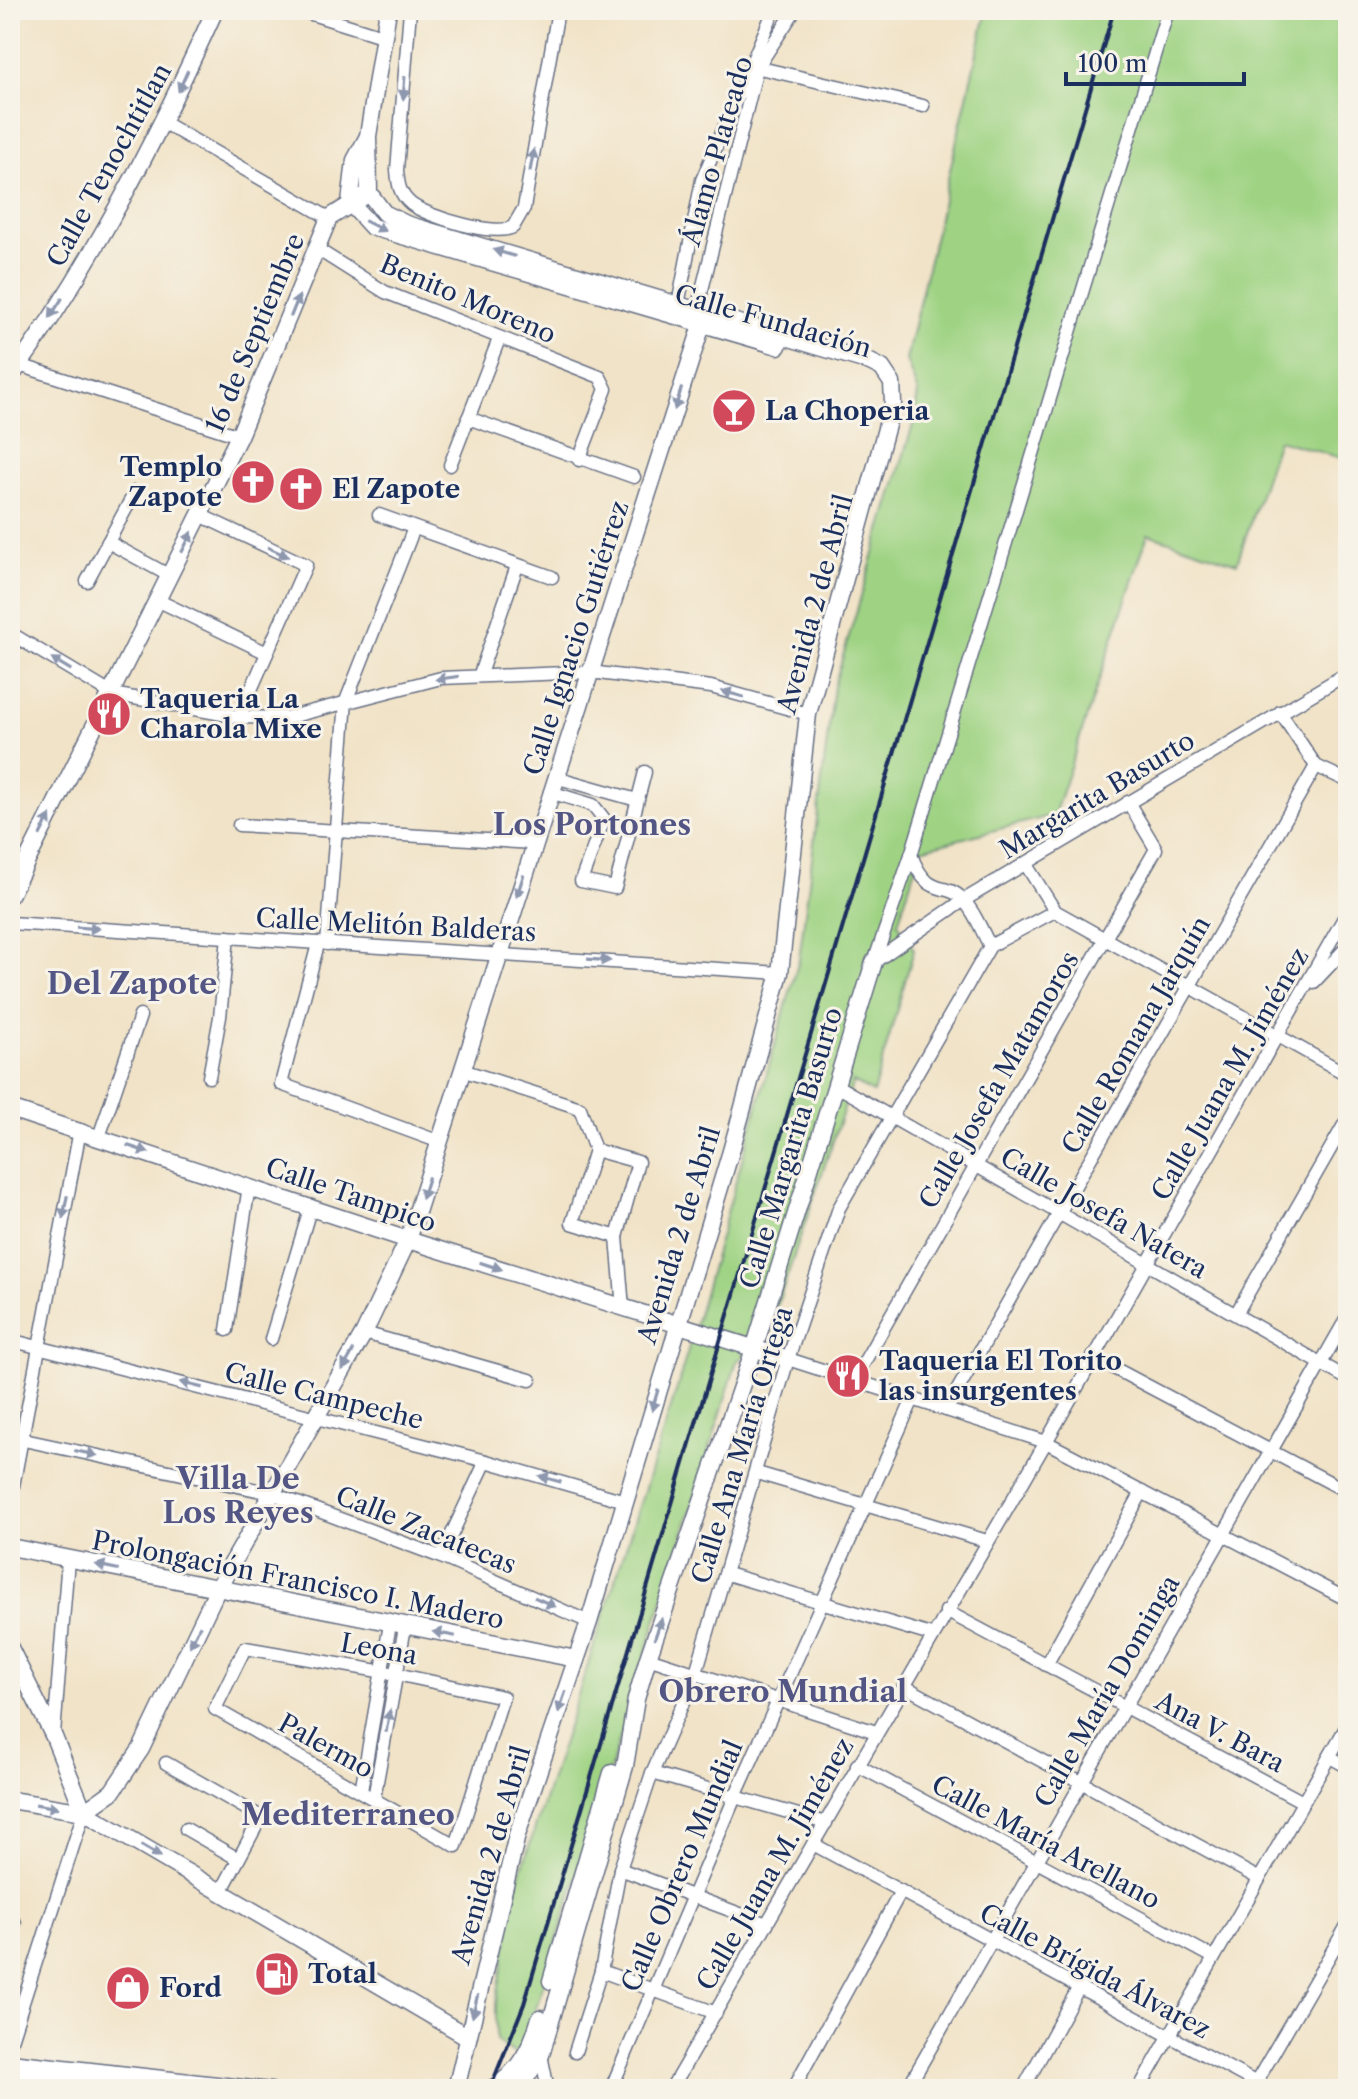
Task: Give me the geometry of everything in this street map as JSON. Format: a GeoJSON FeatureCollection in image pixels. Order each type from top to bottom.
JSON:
{"type":"FeatureCollection","features":[{"type":"Feature","properties":{"kind":"main road"},"geometry":{"type":"LineString","coordinates":[[369,193],[368,136],[388,10]]}},
{"type":"Feature","properties":{"kind":"main road","name":"Calle Tenochtitlan"},"geometry":{"type":"LineString","coordinates":[[13,368],[110,223],[164,123],[213,11]]}},
{"type":"Feature","properties":{"kind":"main road"},"geometry":{"type":"LineString","coordinates":[[350,203],[355,160],[368,136]]}},
{"type":"Feature","properties":{"kind":"main road","name":"Calle Fundación"},"geometry":{"type":"LineString","coordinates":[[369,193],[384,213],[406,224],[690,313],[892,383]]}},
{"type":"Feature","properties":{"kind":"main road","name":"16 de Septiembre"},"geometry":{"type":"LineString","coordinates":[[10,895],[239,436],[329,218],[369,193]]}},
{"type":"Feature","properties":{"kind":"main road","name":"Calle Fundación"},"geometry":{"type":"LineString","coordinates":[[350,203],[372,227],[603,297],[764,331],[870,362],[882,368],[892,383]]}},
{"type":"Feature","properties":{"kind":"main road","name":"Calle Ignacio Gutiérrez"},"geometry":{"type":"LineString","coordinates":[[84,1812],[112,1792],[141,1749],[217,1590],[364,1333],[408,1240],[590,672],[690,313]]}},
{"type":"Feature","properties":{"kind":"main road","name":"Avenida 2 de Abril"},"geometry":{"type":"LineString","coordinates":[[456,2089],[517,1835],[589,1622],[780,973],[808,714],[883,445],[893,403],[892,383]]}},
{"type":"Feature","properties":{"kind":"main road","name":"Calle Margarita Basurto"},"geometry":{"type":"LineString","coordinates":[[636,1699],[754,1349],[874,962]]}},
{"type":"Feature","properties":{"kind":"main road","name":"Calle Tampico"},"geometry":{"type":"LineString","coordinates":[[10,1109],[408,1240],[788,1359]]}},
{"type":"Feature","properties":{"kind":"main road","name":"Prolongación Francisco I. Madero"},"geometry":{"type":"LineString","coordinates":[[10,1547],[576,1659]]}},
{"type":"Feature","properties":{"kind":"main road"},"geometry":{"type":"LineString","coordinates":[[10,1648],[54,1737],[84,1812]]}},
{"type":"Feature","properties":{"kind":"main road"},"geometry":{"type":"LineString","coordinates":[[492,2089],[505,2081],[522,2062],[534,2038],[573,1900],[636,1699]]}},
{"type":"Feature","properties":{"kind":"main road"},"geometry":{"type":"LineString","coordinates":[[522,2083],[541,2055],[625,1766],[636,1699]]}},
{"type":"Feature","properties":{"kind":"main road"},"geometry":{"type":"LineString","coordinates":[[10,1800],[84,1812],[468,2037]]}},
{"type":"Feature","properties":{"kind":"main road"},"geometry":{"type":"LineString","coordinates":[[10,2072],[167,2089]]}},
{"type":"Feature","properties":{"kind":"street"},"geometry":{"type":"LineString","coordinates":[[299,10],[385,37]]}},
{"type":"Feature","properties":{"kind":"street"},"geometry":{"type":"LineString","coordinates":[[410,10],[397,170],[399,189],[416,207],[498,233],[513,227],[524,208],[558,10]]}},
{"type":"Feature","properties":{"kind":"street"},"geometry":{"type":"LineString","coordinates":[[874,962],[911,855],[1168,10]]}},
{"type":"Feature","properties":{"kind":"street","name":"Álamo Plateado"},"geometry":{"type":"LineString","coordinates":[[690,313],[702,180],[753,66],[784,11]]}},
{"type":"Feature","properties":{"kind":"street"},"geometry":{"type":"LineString","coordinates":[[753,66],[923,106]]}},
{"type":"Feature","properties":{"kind":"street","name":"Álamo Plateado"},"geometry":{"type":"LineString","coordinates":[[690,313],[753,66]]}},
{"type":"Feature","properties":{"kind":"street"},"geometry":{"type":"LineString","coordinates":[[164,123],[329,218]]}},
{"type":"Feature","properties":{"kind":"street","name":"Benito Moreno"},"geometry":{"type":"LineString","coordinates":[[317,249],[385,292],[605,382],[606,389],[579,460]]}},
{"type":"Feature","properties":{"kind":"street"},"geometry":{"type":"LineString","coordinates":[[450,465],[499,339]]}},
{"type":"Feature","properties":{"kind":"street"},"geometry":{"type":"LineString","coordinates":[[13,368],[239,436]]}},
{"type":"Feature","properties":{"kind":"street"},"geometry":{"type":"LineString","coordinates":[[468,418],[579,460],[634,477]]}},
{"type":"Feature","properties":{"kind":"street"},"geometry":{"type":"LineString","coordinates":[[87,581],[135,492]]}},
{"type":"Feature","properties":{"kind":"street"},"geometry":{"type":"LineString","coordinates":[[200,515],[306,565],[239,717]]}},
{"type":"Feature","properties":{"kind":"street"},"geometry":{"type":"LineString","coordinates":[[379,515],[552,577]]}},
{"type":"Feature","properties":{"kind":"street"},"geometry":{"type":"LineString","coordinates":[[414,528],[346,701],[336,829],[322,944],[281,1084],[440,1142]]}},
{"type":"Feature","properties":{"kind":"street"},"geometry":{"type":"LineString","coordinates":[[108,542],[170,576]]}},
{"type":"Feature","properties":{"kind":"street"},"geometry":{"type":"LineString","coordinates":[[480,674],[517,566]]}},
{"type":"Feature","properties":{"kind":"street"},"geometry":{"type":"LineString","coordinates":[[157,600],[267,653]]}},
{"type":"Feature","properties":{"kind":"street"},"geometry":{"type":"LineString","coordinates":[[10,633],[112,694],[239,717],[286,718],[441,678],[480,674],[590,672],[711,687],[808,714]]}},
{"type":"Feature","properties":{"kind":"street","name":"Margarita Basurto"},"geometry":{"type":"LineString","coordinates":[[874,962],[964,900],[1348,673]]}},
{"type":"Feature","properties":{"kind":"street"},"geometry":{"type":"LineString","coordinates":[[1280,712],[1316,766],[1348,781]]}},
{"type":"Feature","properties":{"kind":"street","name":"Calle Romana Jarquín"},"geometry":{"type":"LineString","coordinates":[[946,1410],[1316,766]]}},
{"type":"Feature","properties":{"kind":"street"},"geometry":{"type":"LineString","coordinates":[[553,785],[593,805],[604,819],[581,881],[615,888],[645,772]]}},
{"type":"Feature","properties":{"kind":"street"},"geometry":{"type":"LineString","coordinates":[[553,785],[637,800]]}},
{"type":"Feature","properties":{"kind":"street","name":"Calle Josefa Matamoros"},"geometry":{"type":"LineString","coordinates":[[854,1380],[1156,849],[1128,802]]}},
{"type":"Feature","properties":{"kind":"street"},"geometry":{"type":"LineString","coordinates":[[239,825],[534,843]]}},
{"type":"Feature","properties":{"kind":"street"},"geometry":{"type":"LineString","coordinates":[[911,855],[919,874],[931,887],[964,900],[990,946],[1055,911]]}},
{"type":"Feature","properties":{"kind":"street"},"geometry":{"type":"LineString","coordinates":[[1025,863],[1055,911],[1348,1075]]}},
{"type":"Feature","properties":{"kind":"street","name":"Calle Juana M. Jiménez"},"geometry":{"type":"LineString","coordinates":[[671,2089],[931,1635],[1046,1442],[1348,911]]}},
{"type":"Feature","properties":{"kind":"street","name":"Calle Melitón Balderas"},"geometry":{"type":"LineString","coordinates":[[10,923],[780,973]]}},
{"type":"Feature","properties":{"kind":"street"},"geometry":{"type":"LineString","coordinates":[[209,1077],[220,1017],[228,937]]}},
{"type":"Feature","properties":{"kind":"street","name":"Calle Ana María Ortega"},"geometry":{"type":"LineString","coordinates":[[575,2052],[601,1971],[620,1869],[652,1773],[695,1676],[788,1359],[839,1208],[990,946]]}},
{"type":"Feature","properties":{"kind":"street"},"geometry":{"type":"LineString","coordinates":[[1301,996],[1348,946]]}},
{"type":"Feature","properties":{"kind":"street"},"geometry":{"type":"LineString","coordinates":[[99,1137],[140,1016]]}},
{"type":"Feature","properties":{"kind":"street"},"geometry":{"type":"LineString","coordinates":[[462,1070],[580,1108],[595,1150],[572,1223],[617,1237]]}},
{"type":"Feature","properties":{"kind":"street","name":"Calle Josefa Natera"},"geometry":{"type":"LineString","coordinates":[[837,1086],[1348,1379]]}},
{"type":"Feature","properties":{"kind":"street"},"geometry":{"type":"LineString","coordinates":[[1236,1314],[1348,1118]]}},
{"type":"Feature","properties":{"kind":"street"},"geometry":{"type":"LineString","coordinates":[[10,1502],[17,1438],[39,1347],[80,1130]]}},
{"type":"Feature","properties":{"kind":"street"},"geometry":{"type":"LineString","coordinates":[[595,1150],[638,1162],[617,1237],[623,1308]]}},
{"type":"Feature","properties":{"kind":"street"},"geometry":{"type":"LineString","coordinates":[[227,1330],[249,1186]]}},
{"type":"Feature","properties":{"kind":"street"},"geometry":{"type":"LineString","coordinates":[[271,1339],[311,1206]]}},
{"type":"Feature","properties":{"kind":"street","name":"Calle María Dominga"},"geometry":{"type":"LineString","coordinates":[[907,2089],[1348,1316]]}},
{"type":"Feature","properties":{"kind":"street"},"geometry":{"type":"LineString","coordinates":[[364,1333],[530,1380]]}},
{"type":"Feature","properties":{"kind":"street","name":"Calle Campeche"},"geometry":{"type":"LineString","coordinates":[[10,1340],[316,1416],[625,1501]]}},
{"type":"Feature","properties":{"kind":"street"},"geometry":{"type":"LineString","coordinates":[[1093,1357],[1348,1492]]}},
{"type":"Feature","properties":{"kind":"street"},"geometry":{"type":"LineString","coordinates":[[788,1359],[1046,1442],[1348,1600]]}},
{"type":"Feature","properties":{"kind":"street","name":"Calle Obrero Mundial"},"geometry":{"type":"LineString","coordinates":[[611,2089],[735,1797],[913,1399]]}},
{"type":"Feature","properties":{"kind":"street","name":"Calle Zacatecas"},"geometry":{"type":"LineString","coordinates":[[17,1438],[271,1493],[441,1557],[589,1622]]}},
{"type":"Feature","properties":{"kind":"street"},"geometry":{"type":"LineString","coordinates":[[441,1557],[486,1461]]}},
{"type":"Feature","properties":{"kind":"street"},"geometry":{"type":"LineString","coordinates":[[757,1473],[987,1541]]}},
{"type":"Feature","properties":{"kind":"street"},"geometry":{"type":"LineString","coordinates":[[1046,1665],[1142,1492]]}},
{"type":"Feature","properties":{"kind":"street"},"geometry":{"type":"LineString","coordinates":[[54,1737],[68,1559]]}},
{"type":"Feature","properties":{"kind":"street"},"geometry":{"type":"LineString","coordinates":[[727,1574],[931,1635]]}},
{"type":"Feature","properties":{"kind":"street","name":"Ana V. Bara"},"geometry":{"type":"LineString","coordinates":[[946,1611],[1303,1802]]}},
{"type":"Feature","properties":{"kind":"street"},"geometry":{"type":"LineString","coordinates":[[361,1791],[382,1672],[398,1625]]}},
{"type":"Feature","properties":{"kind":"street"},"geometry":{"type":"LineString","coordinates":[[374,1798],[396,1674],[398,1625]]}},
{"type":"Feature","properties":{"kind":"street","name":"Leona"},"geometry":{"type":"LineString","coordinates":[[215,1709],[245,1648],[396,1674],[503,1697],[456,1846]]}},
{"type":"Feature","properties":{"kind":"street"},"geometry":{"type":"LineString","coordinates":[[648,1658],[695,1676],[876,1732]]}},
{"type":"Feature","properties":{"kind":"street"},"geometry":{"type":"LineString","coordinates":[[904,1686],[1258,1878]]}},
{"type":"Feature","properties":{"kind":"street","name":"Palermo"},"geometry":{"type":"LineString","coordinates":[[215,1709],[456,1846]]}},
{"type":"Feature","properties":{"kind":"street"},"geometry":{"type":"LineString","coordinates":[[1139,2089],[1348,1724]]}},
{"type":"Feature","properties":{"kind":"street"},"geometry":{"type":"LineString","coordinates":[[1330,1757],[1348,1767]]}},
{"type":"Feature","properties":{"kind":"street"},"geometry":{"type":"LineString","coordinates":[[166,1763],[261,1817],[221,1892]]}},
{"type":"Feature","properties":{"kind":"street","name":"Calle María Arellano"},"geometry":{"type":"LineString","coordinates":[[857,1765],[1213,1957]]}},
{"type":"Feature","properties":{"kind":"street"},"geometry":{"type":"LineString","coordinates":[[652,1773],[826,1823]]}},
{"type":"Feature","properties":{"kind":"street"},"geometry":{"type":"LineString","coordinates":[[10,2043],[84,1812]]}},
{"type":"Feature","properties":{"kind":"street"},"geometry":{"type":"LineString","coordinates":[[186,1829],[238,1859]]}},
{"type":"Feature","properties":{"kind":"street","name":"Calle Brígida Álvarez"},"geometry":{"type":"LineString","coordinates":[[813,1844],[1169,2036],[1254,2086],[1268,2089]]}},
{"type":"Feature","properties":{"kind":"street"},"geometry":{"type":"LineString","coordinates":[[620,1869],[767,1924]]}},
{"type":"Feature","properties":{"kind":"street"},"geometry":{"type":"LineString","coordinates":[[793,2089],[901,1891]]}},
{"type":"Feature","properties":{"kind":"street"},"geometry":{"type":"LineString","coordinates":[[1254,2086],[1348,1924]]}},
{"type":"Feature","properties":{"kind":"street"},"geometry":{"type":"LineString","coordinates":[[601,1971],[716,2013]]}},
{"type":"Feature","properties":{"kind":"street"},"geometry":{"type":"LineString","coordinates":[[1023,2089],[1079,1987]]}},
{"type":"Feature","properties":{"kind":"street"},"geometry":{"type":"LineString","coordinates":[[541,2055],[548,2089]]}},
{"type":"Feature","properties":{"kind":"street"},"geometry":{"type":"LineString","coordinates":[[10,2060],[271,2089]]}},
{"type":"Feature","properties":{"kind":"green space"},"geometry":{"type":"Polygon","coordinates":[[[987,10],[1348,10],[1348,460],[1278,440],[1237,563],[1148,534],[1054,815],[921,849],[898,923],[914,950],[873,1093],[853,1082],[766,1338],[737,1361],[527,2037],[516,2054],[496,2041],[496,2003],[517,1884],[676,1392],[799,960],[834,686],[914,421],[918,393],[906,360],[987,10]]]}},
{"type":"Feature","properties":{"kind":"railway"},"geometry":{"type":"LineString","coordinates":[[490,2089],[524,2004],[1114,10]]}},
{"type":"Feature","properties":{"kind":"place","name":"La Choperia"},"geometry":{"type":"Point","coordinates":[734,411]}},
{"type":"Feature","properties":{"kind":"place","name":"Templo Zapote"},"geometry":{"type":"Point","coordinates":[253,482]}},
{"type":"Feature","properties":{"kind":"place","name":"El Zapote"},"geometry":{"type":"Point","coordinates":[301,489]}},
{"type":"Feature","properties":{"kind":"place","name":"Taqueria La Charola Mixe"},"geometry":{"type":"Point","coordinates":[109,714]}},
{"type":"Feature","properties":{"kind":"place","name":"Taqueria El Torito las insurgentes"},"geometry":{"type":"Point","coordinates":[848,1376]}},
{"type":"Feature","properties":{"kind":"place","name":"Total"},"geometry":{"type":"Point","coordinates":[277,1974]}},
{"type":"Feature","properties":{"kind":"place","name":"Ford"},"geometry":{"type":"Point","coordinates":[128,1988]}},
{"type":"Feature","properties":{"kind":"district","name":"Los Portones"},"geometry":{"type":"Point","coordinates":[592,825]}},
{"type":"Feature","properties":{"kind":"district","name":"Del Zapote"},"geometry":{"type":"Point","coordinates":[132,984]}},
{"type":"Feature","properties":{"kind":"district","name":"Villa De Los Reyes"},"geometry":{"type":"Point","coordinates":[238,1496]}},
{"type":"Feature","properties":{"kind":"district","name":"Obrero Mundial"},"geometry":{"type":"Point","coordinates":[783,1692]}},
{"type":"Feature","properties":{"kind":"district","name":"Mediterraneo"},"geometry":{"type":"Point","coordinates":[348,1815]}}]}
